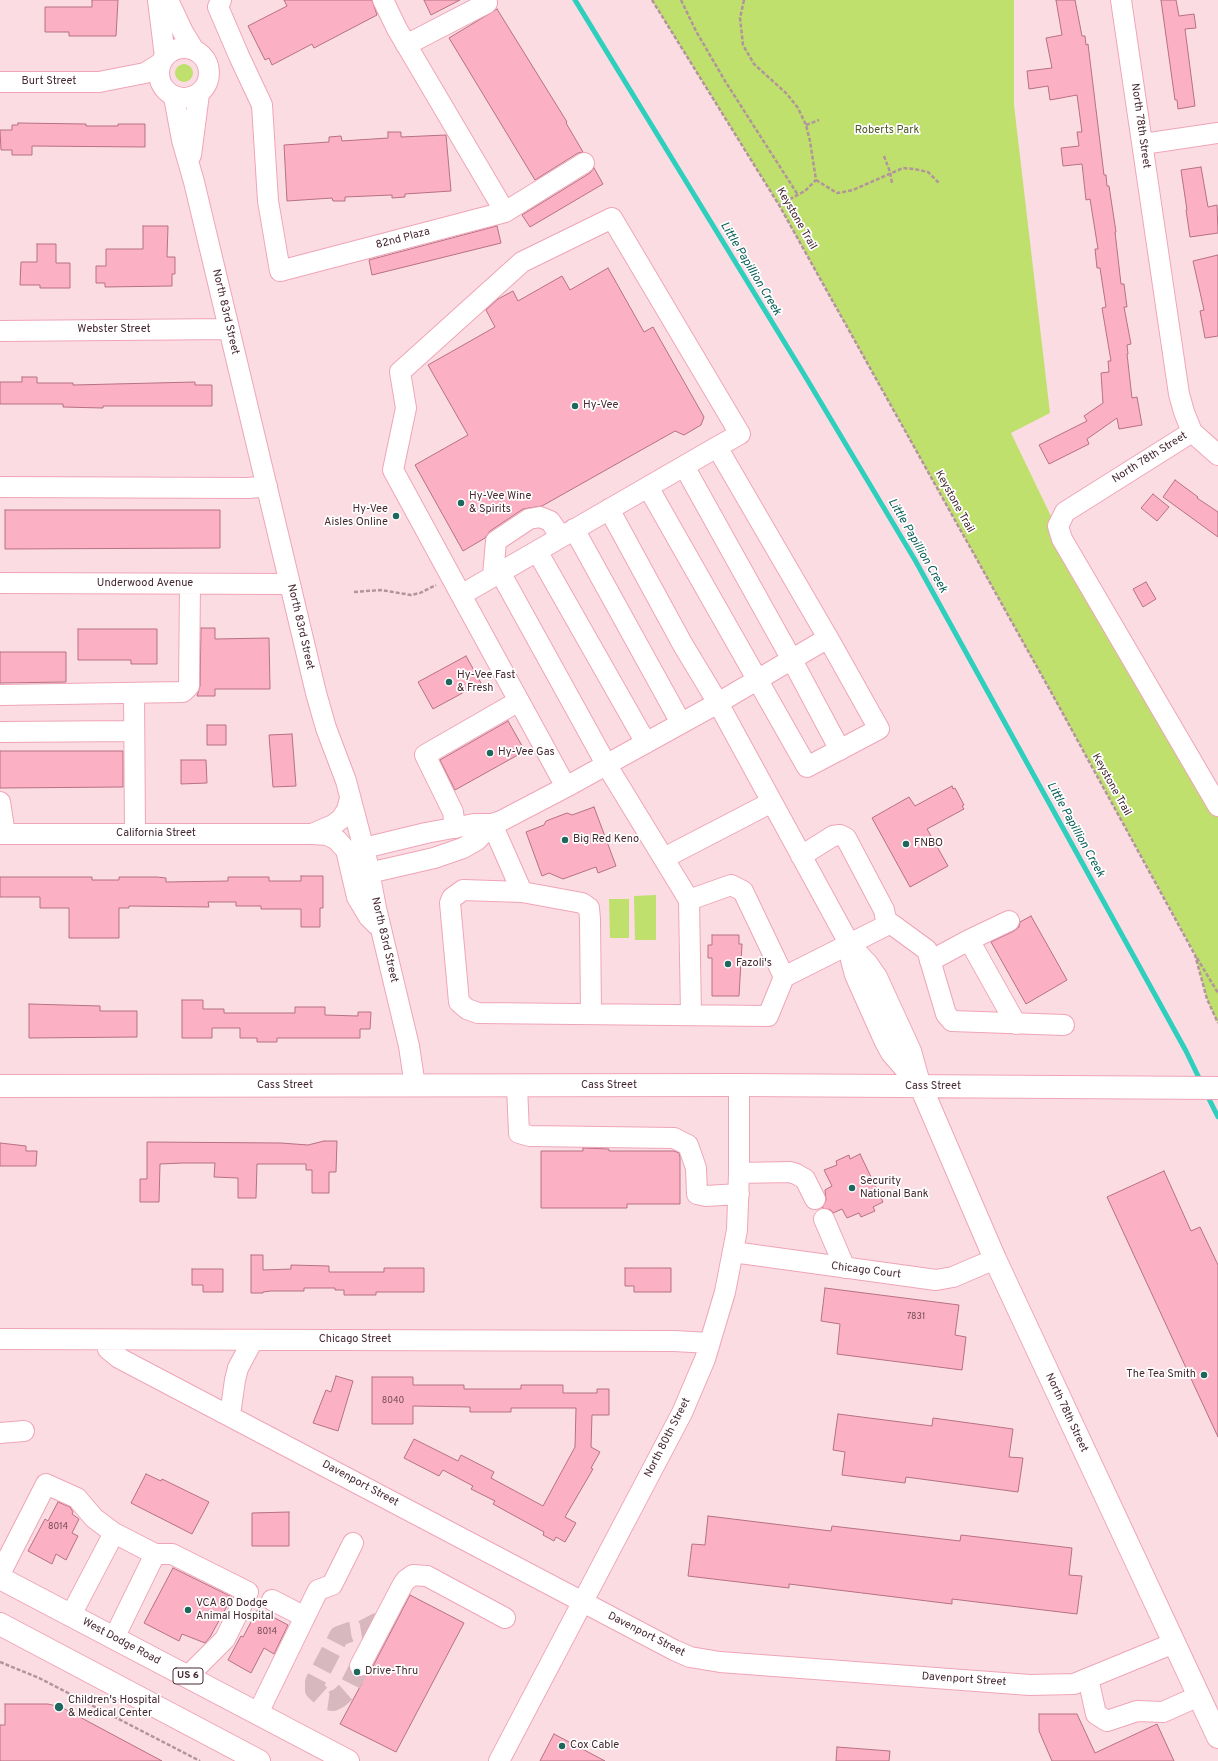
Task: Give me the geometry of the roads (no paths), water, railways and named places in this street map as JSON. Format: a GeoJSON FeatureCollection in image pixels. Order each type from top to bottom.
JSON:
{"type":"FeatureCollection","features":[{"type":"Feature","properties":{"kind":"main road","name":"Cass Street"},"geometry":{"type":"LineString","coordinates":[[0,1086],[739,1085],[1218,1088]]}},
{"type":"Feature","properties":{"kind":"main road","name":"North 78th Street"},"geometry":{"type":"LineString","coordinates":[[921,1087],[995,1259],[1218,1737]]}},
{"type":"Feature","properties":{"kind":"main road","name":"West Dodge Road"},"geometry":{"type":"LineString","coordinates":[[0,1578],[348,1761]]}},
{"type":"Feature","properties":{"kind":"main road"},"geometry":{"type":"LineString","coordinates":[[2,1629],[259,1761]]}},
{"type":"Feature","properties":{"kind":"street"},"geometry":{"type":"LineString","coordinates":[[158,0],[163,60]]}},
{"type":"Feature","properties":{"kind":"street"},"geometry":{"type":"LineString","coordinates":[[168,0],[183,32],[194,50],[204,58],[208,67],[209,78],[207,84],[198,94],[186,98],[171,95],[160,82],[159,69],[163,60],[175,50],[188,48],[194,50]]}},
{"type":"Feature","properties":{"kind":"street","name":"82nd Plaza"},"geometry":{"type":"LineString","coordinates":[[221,0],[218,7],[238,56],[262,105],[268,201],[280,271],[505,212]]}},
{"type":"Feature","properties":{"kind":"street"},"geometry":{"type":"LineString","coordinates":[[383,0],[406,45],[505,212],[584,163]]}},
{"type":"Feature","properties":{"kind":"street","name":"North 78th Street"},"geometry":{"type":"LineString","coordinates":[[1121,0],[1180,394],[1184,412],[1192,432],[1065,512],[1058,526],[1062,539],[1218,806]]}},
{"type":"Feature","properties":{"kind":"street"},"geometry":{"type":"LineString","coordinates":[[406,45],[487,3]]}},
{"type":"Feature","properties":{"kind":"street"},"geometry":{"type":"LineString","coordinates":[[208,67],[238,56]]}},
{"type":"Feature","properties":{"kind":"street","name":"Burt Street"},"geometry":{"type":"LineString","coordinates":[[99,82],[145,73],[163,60]]}},
{"type":"Feature","properties":{"kind":"street","name":"Burt Street"},"geometry":{"type":"LineString","coordinates":[[0,82],[99,82],[153,89],[171,95]]}},
{"type":"Feature","properties":{"kind":"street","name":"North 83rd Street"},"geometry":{"type":"LineString","coordinates":[[190,167],[198,94]]}},
{"type":"Feature","properties":{"kind":"street","name":"North 83rd Street"},"geometry":{"type":"LineString","coordinates":[[171,95],[190,167],[321,711],[350,798],[364,848],[409,1046],[415,1086]]}},
{"type":"Feature","properties":{"kind":"street"},"geometry":{"type":"LineString","coordinates":[[1143,144],[1218,133]]}},
{"type":"Feature","properties":{"kind":"street"},"geometry":{"type":"LineString","coordinates":[[462,595],[740,434],[612,218],[522,262],[400,372],[406,408],[393,470],[566,787]]}},
{"type":"Feature","properties":{"kind":"street","name":"Webster Street"},"geometry":{"type":"LineString","coordinates":[[0,331],[229,329]]}},
{"type":"Feature","properties":{"kind":"street"},"geometry":{"type":"LineString","coordinates":[[1192,432],[1218,455]]}},
{"type":"Feature","properties":{"kind":"street"},"geometry":{"type":"LineString","coordinates":[[648,487],[807,767],[879,730],[828,638],[716,447]]}},
{"type":"Feature","properties":{"kind":"street"},"geometry":{"type":"LineString","coordinates":[[684,466],[792,660],[840,750]]}},
{"type":"Feature","properties":{"kind":"street"},"geometry":{"type":"LineString","coordinates":[[0,487],[249,488],[267,486]]}},
{"type":"Feature","properties":{"kind":"street"},"geometry":{"type":"LineString","coordinates":[[609,509],[683,645],[718,703],[850,945],[868,964],[877,977],[911,1051],[921,1087]]}},
{"type":"Feature","properties":{"kind":"street"},"geometry":{"type":"LineString","coordinates":[[681,723],[567,533],[550,521],[540,517],[529,519],[496,541],[496,574],[606,764],[689,900],[691,1015]]}},
{"type":"Feature","properties":{"kind":"street"},"geometry":{"type":"LineString","coordinates":[[537,551],[646,743]]}},
{"type":"Feature","properties":{"kind":"street","name":"Underwood Avenue"},"geometry":{"type":"LineString","coordinates":[[0,583],[290,584]]}},
{"type":"Feature","properties":{"kind":"street"},"geometry":{"type":"LineString","coordinates":[[0,695],[183,692],[189,686],[190,584]]}},
{"type":"Feature","properties":{"kind":"street"},"geometry":{"type":"LineString","coordinates":[[369,872],[434,858],[462,848],[477,840],[492,824],[566,787],[646,743],[718,703],[828,638]]}},
{"type":"Feature","properties":{"kind":"street"},"geometry":{"type":"LineString","coordinates":[[134,693],[135,834]]}},
{"type":"Feature","properties":{"kind":"street"},"geometry":{"type":"LineString","coordinates":[[455,828],[453,812],[425,755],[519,701]]}},
{"type":"Feature","properties":{"kind":"street"},"geometry":{"type":"LineString","coordinates":[[0,732],[134,731]]}},
{"type":"Feature","properties":{"kind":"street","name":"California Street"},"geometry":{"type":"LineString","coordinates":[[312,834],[333,825],[342,819],[347,810],[350,798]]}},
{"type":"Feature","properties":{"kind":"street"},"geometry":{"type":"LineString","coordinates":[[0,802],[2,834]]}},
{"type":"Feature","properties":{"kind":"street"},"geometry":{"type":"LineString","coordinates":[[664,858],[772,802]]}},
{"type":"Feature","properties":{"kind":"street"},"geometry":{"type":"LineString","coordinates":[[364,848],[426,833],[474,824],[492,824]]}},
{"type":"Feature","properties":{"kind":"street"},"geometry":{"type":"LineString","coordinates":[[492,824],[522,892]]}},
{"type":"Feature","properties":{"kind":"street","name":"California Street"},"geometry":{"type":"LineString","coordinates":[[2,834],[312,834],[327,836],[337,840],[346,850],[357,897],[369,917],[382,930]]}},
{"type":"Feature","properties":{"kind":"street"},"geometry":{"type":"LineString","coordinates":[[591,1014],[589,908],[582,903],[522,892],[462,890],[452,898],[450,903],[459,1002],[467,1009],[478,1013],[768,1016],[784,977],[885,926],[886,920],[884,910],[846,838],[840,835],[833,836],[801,856]]}},
{"type":"Feature","properties":{"kind":"street"},"geometry":{"type":"LineString","coordinates":[[689,900],[731,885],[743,891],[784,977]]}},
{"type":"Feature","properties":{"kind":"street"},"geometry":{"type":"LineString","coordinates":[[886,920],[926,950],[946,1014],[952,1021],[1064,1026]]}},
{"type":"Feature","properties":{"kind":"street"},"geometry":{"type":"LineString","coordinates":[[930,961],[1009,921]]}},
{"type":"Feature","properties":{"kind":"street"},"geometry":{"type":"LineString","coordinates":[[969,940],[1016,1024]]}},
{"type":"Feature","properties":{"kind":"street","name":"North 80th Street"},"geometry":{"type":"LineString","coordinates":[[498,1761],[688,1400],[710,1343],[725,1292],[733,1252],[739,1194],[739,1085]]}},
{"type":"Feature","properties":{"kind":"street"},"geometry":{"type":"LineString","coordinates":[[517,1086],[519,1133],[530,1136],[674,1138],[688,1145],[696,1168],[697,1194],[706,1196],[739,1194]]}},
{"type":"Feature","properties":{"kind":"street"},"geometry":{"type":"LineString","coordinates":[[739,1173],[790,1172],[796,1174],[805,1179],[816,1199]]}},
{"type":"Feature","properties":{"kind":"street"},"geometry":{"type":"LineString","coordinates":[[824,1218],[845,1268]]}},
{"type":"Feature","properties":{"kind":"street","name":"Chicago Court"},"geometry":{"type":"LineString","coordinates":[[733,1252],[942,1280],[953,1277],[995,1259]]}},
{"type":"Feature","properties":{"kind":"street","name":"Chicago Street"},"geometry":{"type":"LineString","coordinates":[[0,1340],[674,1341],[710,1343]]}},
{"type":"Feature","properties":{"kind":"street","name":"Davenport Street"},"geometry":{"type":"LineString","coordinates":[[106,1340],[108,1349],[119,1358],[230,1415],[680,1653],[710,1661],[1030,1685],[1074,1684],[1174,1643]]}},
{"type":"Feature","properties":{"kind":"street"},"geometry":{"type":"LineString","coordinates":[[230,1415],[238,1368],[253,1340]]}},
{"type":"Feature","properties":{"kind":"street"},"geometry":{"type":"LineString","coordinates":[[0,1574],[46,1484],[77,1498],[94,1518],[114,1533],[155,1554],[172,1554],[248,1592],[225,1639],[188,1676]]}},
{"type":"Feature","properties":{"kind":"street"},"geometry":{"type":"LineString","coordinates":[[71,1615],[114,1533]]}},
{"type":"Feature","properties":{"kind":"street"},"geometry":{"type":"LineString","coordinates":[[258,1713],[318,1590],[332,1585],[353,1543]]}},
{"type":"Feature","properties":{"kind":"street"},"geometry":{"type":"LineString","coordinates":[[114,1638],[155,1554]]}},
{"type":"Feature","properties":{"kind":"street"},"geometry":{"type":"LineString","coordinates":[[360,1666],[406,1580],[413,1575],[418,1574],[427,1576],[505,1618]]}},
{"type":"Feature","properties":{"kind":"street"},"geometry":{"type":"LineString","coordinates":[[272,1600],[305,1617]]}},
{"type":"Feature","properties":{"kind":"street"},"geometry":{"type":"LineString","coordinates":[[1088,1678],[1096,1714],[1107,1721],[1137,1711],[1163,1712],[1199,1696]]}},
{"type":"Feature","properties":{"kind":"waterway","name":"Little Papillion Creek"},"geometry":{"type":"LineString","coordinates":[[575,0],[802,371],[915,560],[1186,1051],[1201,1082]]}},
{"type":"Feature","properties":{"kind":"waterway","name":"Little Papillion Creek"},"geometry":{"type":"LineString","coordinates":[[1206,1093],[1218,1117]]}},
{"type":"Feature","properties":{"kind":"tunnel"},"geometry":{"type":"LineString","coordinates":[[360,1666],[347,1691],[339,1698],[333,1701],[326,1700],[315,1690],[315,1682],[339,1636],[350,1632],[363,1630],[386,1618]]}},
{"type":"Feature","properties":{"kind":"place","name":"Hy-Vee"},"geometry":{"type":"Point","coordinates":[575,406]}},
{"type":"Feature","properties":{"kind":"place","name":"Hy-Vee Wine & Spirits"},"geometry":{"type":"Point","coordinates":[461,503]}},
{"type":"Feature","properties":{"kind":"place","name":"Hy-Vee Aisles Online"},"geometry":{"type":"Point","coordinates":[396,516]}},
{"type":"Feature","properties":{"kind":"place","name":"Hy-Vee Fast & Fresh"},"geometry":{"type":"Point","coordinates":[449,682]}},
{"type":"Feature","properties":{"kind":"place","name":"Hy-Vee Gas"},"geometry":{"type":"Point","coordinates":[490,753]}},
{"type":"Feature","properties":{"kind":"place","name":"Big Red Keno"},"geometry":{"type":"Point","coordinates":[565,840]}},
{"type":"Feature","properties":{"kind":"place","name":"FNBO"},"geometry":{"type":"Point","coordinates":[906,844]}},
{"type":"Feature","properties":{"kind":"place","name":"Fazoli's"},"geometry":{"type":"Point","coordinates":[728,964]}},
{"type":"Feature","properties":{"kind":"place","name":"Security National Bank"},"geometry":{"type":"Point","coordinates":[852,1188]}},
{"type":"Feature","properties":{"kind":"place","name":"The Tea Smith"},"geometry":{"type":"Point","coordinates":[1204,1375]}},
{"type":"Feature","properties":{"kind":"place","name":"VCA 80 Dodge Animal Hospital"},"geometry":{"type":"Point","coordinates":[188,1610]}},
{"type":"Feature","properties":{"kind":"place","name":"Drive-Thru"},"geometry":{"type":"Point","coordinates":[357,1672]}},
{"type":"Feature","properties":{"kind":"place","name":"Children's Hospital & Medical Center"},"geometry":{"type":"Point","coordinates":[59,1707]}},
{"type":"Feature","properties":{"kind":"place","name":"Cox Cable"},"geometry":{"type":"Point","coordinates":[562,1746]}},
{"type":"Feature","properties":{"kind":"park label","name":"Roberts Park"},"geometry":{"type":"Point","coordinates":[887,131]}}]}
